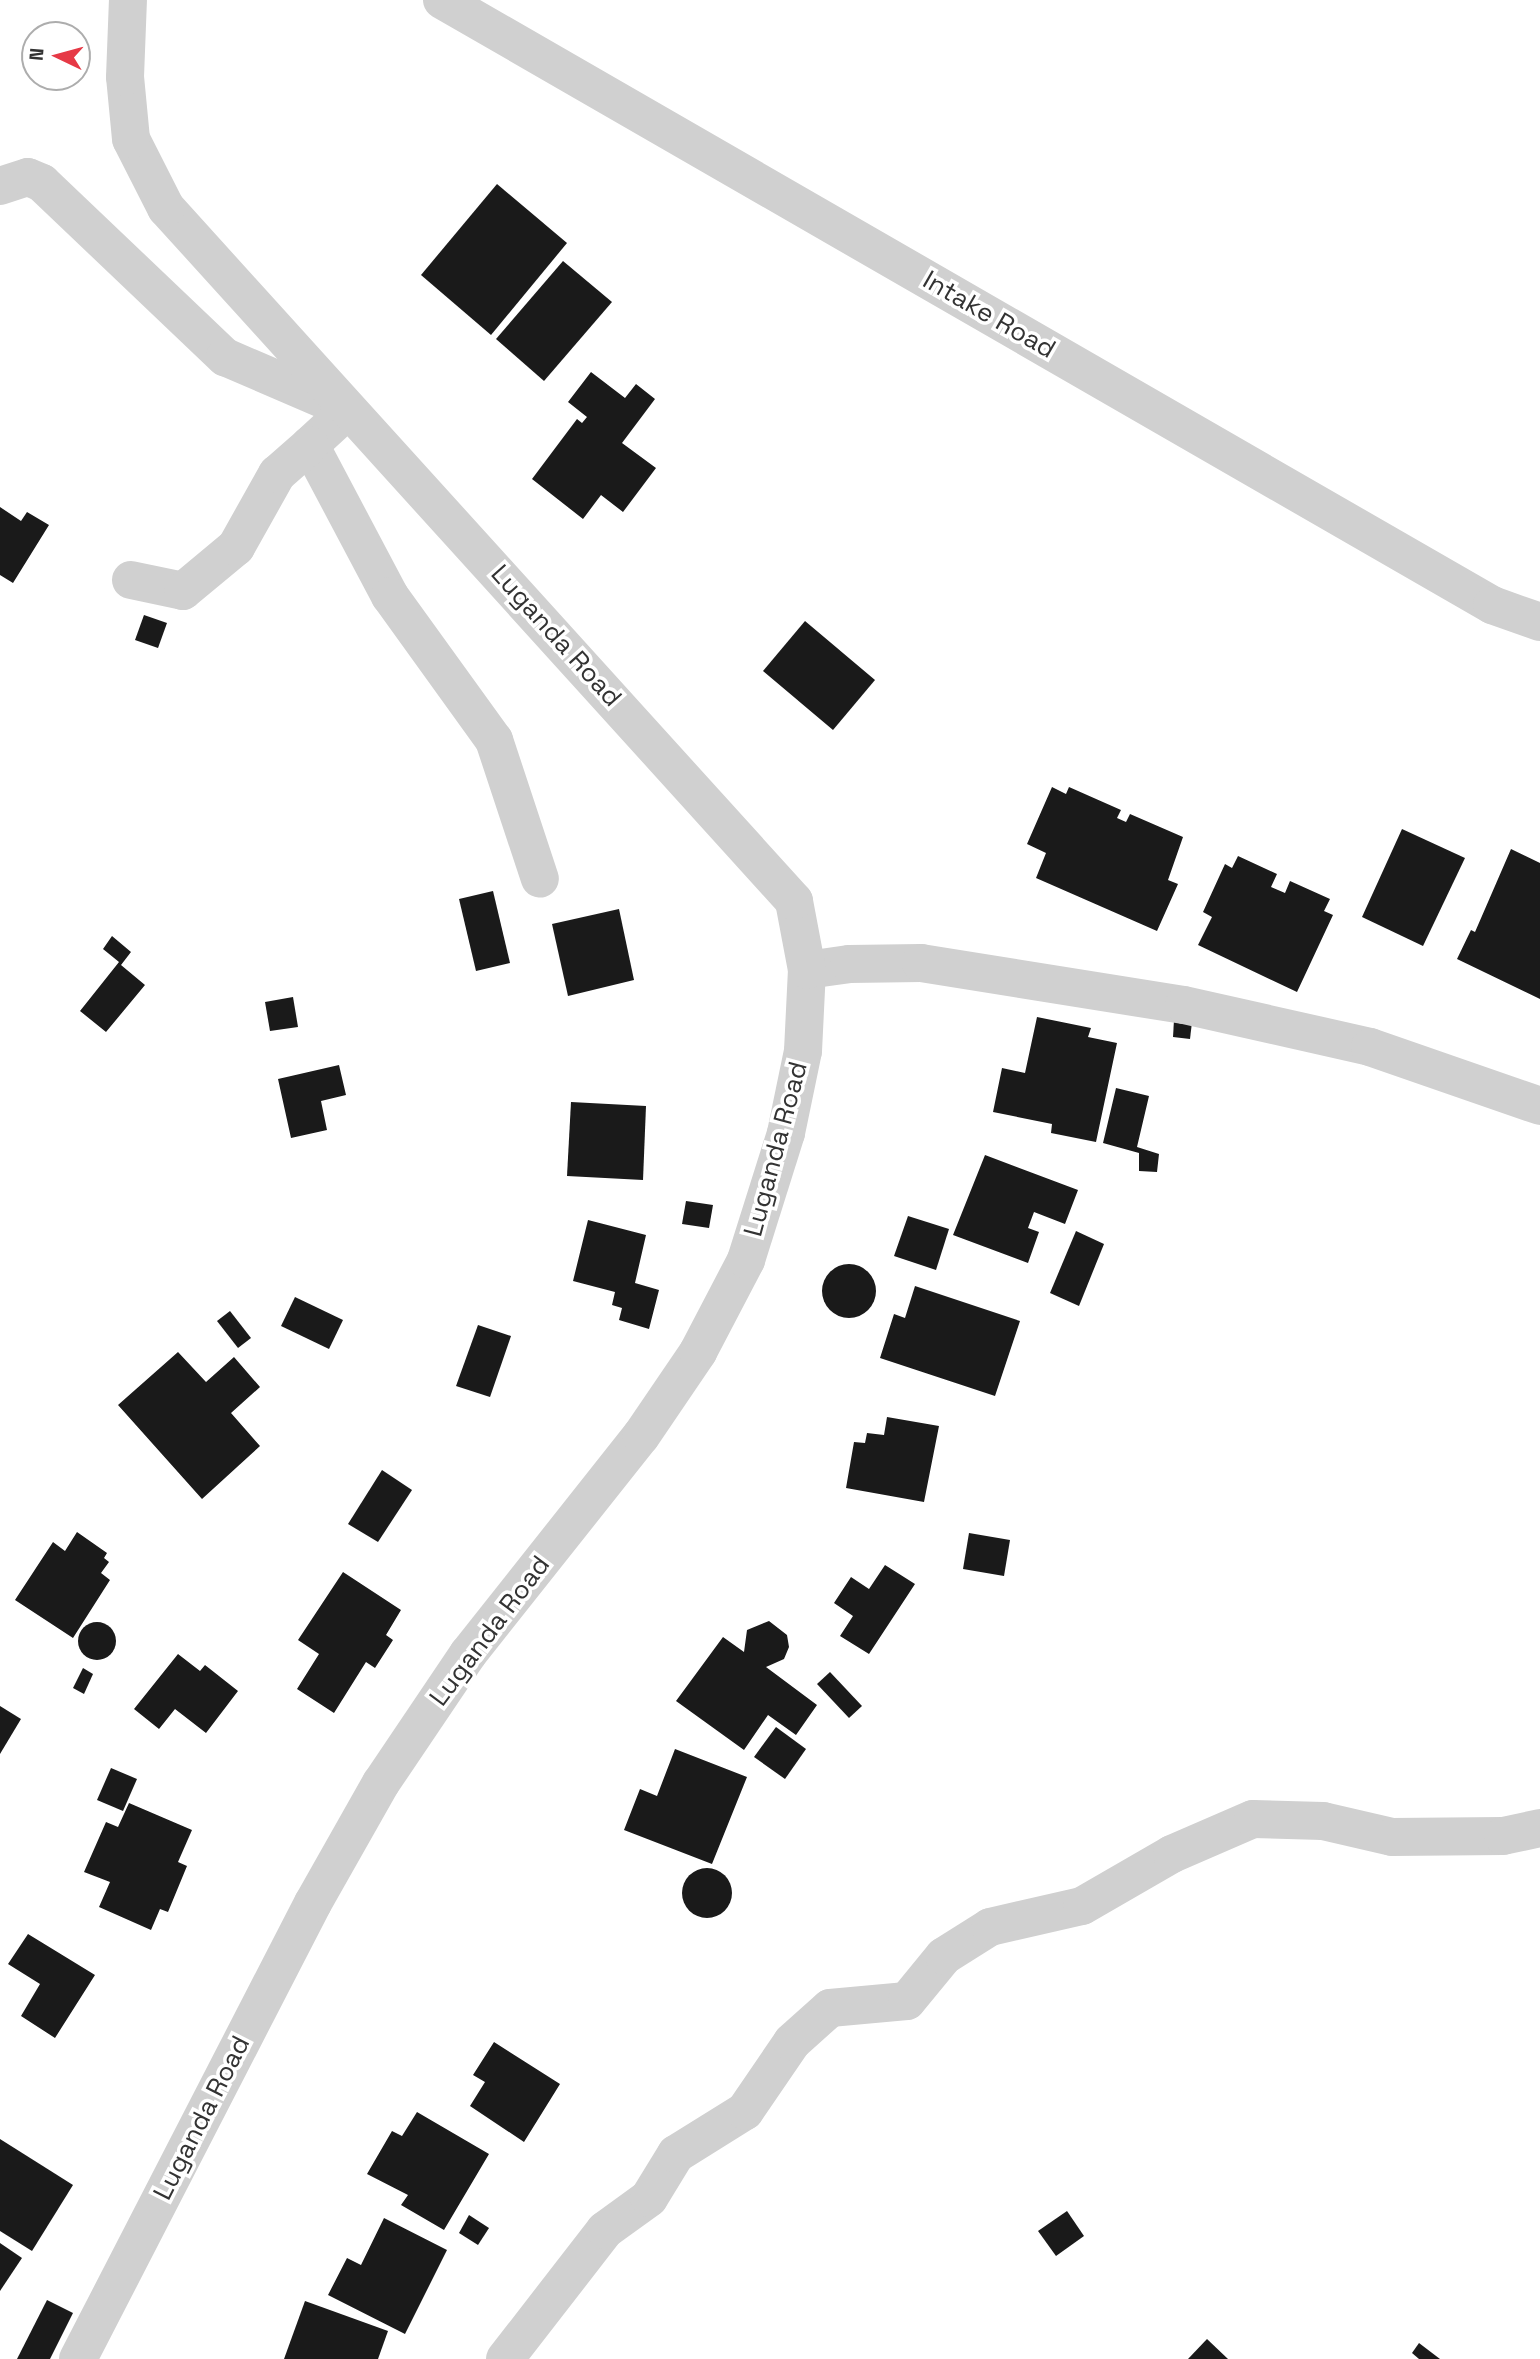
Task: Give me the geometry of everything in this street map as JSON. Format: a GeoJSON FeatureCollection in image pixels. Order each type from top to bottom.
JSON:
{"type":"FeatureCollection","features":[{"type":"Feature","properties":{"kind":"street","name":"Luganda Road"},"geometry":{"type":"LineString","coordinates":[[78,2359],[313,1903],[381,1783],[468,1654],[641,1436],[698,1352],[746,1260],[786,1133],[803,1051],[807,970],[794,901],[166,208],[131,139],[125,77],[128,0]]}},
{"type":"Feature","properties":{"kind":"street","name":"Intake Road"},"geometry":{"type":"LineString","coordinates":[[442,0],[1492,606],[1540,622]]}},
{"type":"Feature","properties":{"kind":"street"},"geometry":{"type":"LineString","coordinates":[[0,186],[28,177],[41,183],[225,357],[348,410],[278,474],[236,547],[183,591],[131,580]]}},
{"type":"Feature","properties":{"kind":"street"},"geometry":{"type":"LineString","coordinates":[[310,445],[390,596],[494,740],[540,879]]}},
{"type":"Feature","properties":{"kind":"street"},"geometry":{"type":"LineString","coordinates":[[807,970],[849,964],[921,963],[1184,1005],[1370,1047],[1540,1107]]}},
{"type":"Feature","properties":{"kind":"street"},"geometry":{"type":"LineString","coordinates":[[505,2359],[605,2230],[649,2198],[676,2154],[745,2111],[792,2042],[830,2008],[907,2001],[944,1956],[990,1927],[1082,1906],[1172,1854],[1253,1819],[1323,1821],[1392,1837],[1503,1836],[1540,1828]]}},
{"type":"Feature","properties":{"kind":"building"},"geometry":{"type":"Polygon","coordinates":[[[497,184],[567,243],[491,335],[421,275],[497,184]]]}},
{"type":"Feature","properties":{"kind":"building"},"geometry":{"type":"Polygon","coordinates":[[[563,261],[612,302],[544,381],[496,339],[563,261]]]}},
{"type":"Feature","properties":{"kind":"building"},"geometry":{"type":"Polygon","coordinates":[[[591,372],[625,398],[636,384],[655,399],[622,443],[656,468],[623,512],[601,495],[583,519],[532,479],[577,419],[582,423],[587,417],[568,402],[591,372]]]}},
{"type":"Feature","properties":{"kind":"building"},"geometry":{"type":"Polygon","coordinates":[[[0,507],[21,521],[27,512],[49,525],[13,583],[0,575],[0,507]]]}},
{"type":"Feature","properties":{"kind":"building"},"geometry":{"type":"Polygon","coordinates":[[[144,615],[167,623],[158,648],[135,640],[144,615]]]}},
{"type":"Feature","properties":{"kind":"building"},"geometry":{"type":"Polygon","coordinates":[[[805,621],[875,680],[833,730],[763,671],[805,621]]]}},
{"type":"Feature","properties":{"kind":"building"},"geometry":{"type":"Polygon","coordinates":[[[1052,787],[1066,794],[1069,787],[1121,810],[1117,818],[1126,822],[1130,814],[1183,837],[1168,880],[1178,884],[1157,931],[1036,878],[1046,853],[1027,844],[1052,787]]]}},
{"type":"Feature","properties":{"kind":"building"},"geometry":{"type":"Polygon","coordinates":[[[1402,829],[1465,858],[1423,946],[1362,917],[1402,829]]]}},
{"type":"Feature","properties":{"kind":"building"},"geometry":{"type":"Polygon","coordinates":[[[1511,849],[1540,863],[1540,999],[1457,959],[1471,930],[1475,932],[1511,849]]]}},
{"type":"Feature","properties":{"kind":"building"},"geometry":{"type":"Polygon","coordinates":[[[1238,856],[1277,874],[1271,887],[1285,893],[1290,881],[1330,899],[1324,911],[1333,915],[1297,992],[1198,945],[1212,917],[1203,912],[1225,864],[1232,868],[1238,856]]]}},
{"type":"Feature","properties":{"kind":"building"},"geometry":{"type":"Polygon","coordinates":[[[493,891],[510,963],[476,971],[459,899],[493,891]]]}},
{"type":"Feature","properties":{"kind":"building"},"geometry":{"type":"Polygon","coordinates":[[[619,909],[634,980],[568,996],[552,924],[619,909]]]}},
{"type":"Feature","properties":{"kind":"building"},"geometry":{"type":"Polygon","coordinates":[[[112,936],[131,952],[121,965],[145,985],[106,1032],[80,1011],[119,962],[103,949],[112,936]]]}},
{"type":"Feature","properties":{"kind":"building"},"geometry":{"type":"Polygon","coordinates":[[[293,997],[298,1027],[270,1031],[265,1002],[293,997]]]}},
{"type":"Feature","properties":{"kind":"building"},"geometry":{"type":"Polygon","coordinates":[[[1037,1017],[1091,1028],[1088,1037],[1117,1043],[1096,1142],[1051,1133],[1052,1124],[993,1112],[1002,1068],[1025,1073],[1037,1017]]]}},
{"type":"Feature","properties":{"kind":"building"},"geometry":{"type":"Polygon","coordinates":[[[1174,1020],[1192,1022],[1190,1039],[1173,1037],[1174,1020]]]}},
{"type":"Feature","properties":{"kind":"building"},"geometry":{"type":"Polygon","coordinates":[[[339,1065],[346,1095],[321,1101],[327,1130],[291,1138],[278,1079],[339,1065]]]}},
{"type":"Feature","properties":{"kind":"building"},"geometry":{"type":"Polygon","coordinates":[[[1116,1088],[1149,1096],[1137,1147],[1159,1154],[1157,1172],[1139,1171],[1139,1153],[1103,1143],[1116,1088]]]}},
{"type":"Feature","properties":{"kind":"building"},"geometry":{"type":"Polygon","coordinates":[[[571,1102],[646,1106],[643,1180],[567,1176],[571,1102]]]}},
{"type":"Feature","properties":{"kind":"building"},"geometry":{"type":"Polygon","coordinates":[[[985,1155],[1078,1190],[1065,1224],[1034,1212],[1028,1228],[1039,1232],[1028,1263],[953,1235],[985,1155]]]}},
{"type":"Feature","properties":{"kind":"building"},"geometry":{"type":"Polygon","coordinates":[[[686,1201],[713,1205],[709,1228],[682,1224],[686,1201]]]}},
{"type":"Feature","properties":{"kind":"building"},"geometry":{"type":"Polygon","coordinates":[[[908,1216],[949,1229],[936,1270],[894,1256],[908,1216]]]}},
{"type":"Feature","properties":{"kind":"building"},"geometry":{"type":"Polygon","coordinates":[[[588,1220],[646,1235],[635,1283],[659,1290],[649,1329],[619,1320],[622,1308],[612,1305],[615,1292],[573,1281],[588,1220]]]}},
{"type":"Feature","properties":{"kind":"building"},"geometry":{"type":"Polygon","coordinates":[[[1076,1231],[1104,1244],[1079,1306],[1050,1293],[1076,1231]]]}},
{"type":"Feature","properties":{"kind":"building"},"geometry":{"type":"Polygon","coordinates":[[[849,1264],[868,1272],[876,1291],[868,1310],[849,1318],[830,1310],[822,1291],[830,1272],[849,1264]]]}},
{"type":"Feature","properties":{"kind":"building"},"geometry":{"type":"Polygon","coordinates":[[[915,1286],[1020,1321],[995,1396],[880,1358],[894,1314],[905,1318],[915,1286]]]}},
{"type":"Feature","properties":{"kind":"building"},"geometry":{"type":"Polygon","coordinates":[[[295,1297],[343,1320],[329,1349],[281,1326],[295,1297]]]}},
{"type":"Feature","properties":{"kind":"building"},"geometry":{"type":"Polygon","coordinates":[[[230,1311],[251,1338],[238,1348],[217,1321],[230,1311]]]}},
{"type":"Feature","properties":{"kind":"building"},"geometry":{"type":"Polygon","coordinates":[[[478,1325],[511,1336],[490,1397],[456,1386],[478,1325]]]}},
{"type":"Feature","properties":{"kind":"building"},"geometry":{"type":"Polygon","coordinates":[[[178,1352],[206,1382],[234,1357],[260,1387],[231,1413],[260,1446],[202,1499],[118,1405],[178,1352]]]}},
{"type":"Feature","properties":{"kind":"building"},"geometry":{"type":"Polygon","coordinates":[[[887,1417],[939,1426],[924,1502],[846,1488],[854,1442],[865,1443],[867,1433],[884,1435],[887,1417]]]}},
{"type":"Feature","properties":{"kind":"building"},"geometry":{"type":"Polygon","coordinates":[[[382,1470],[412,1490],[378,1542],[348,1524],[382,1470]]]}},
{"type":"Feature","properties":{"kind":"building"},"geometry":{"type":"Polygon","coordinates":[[[77,1532],[107,1553],[104,1558],[109,1562],[101,1573],[110,1580],[73,1638],[15,1600],[53,1542],[65,1551],[77,1532]]]}},
{"type":"Feature","properties":{"kind":"building"},"geometry":{"type":"Polygon","coordinates":[[[969,1533],[1010,1540],[1004,1576],[963,1569],[969,1533]]]}},
{"type":"Feature","properties":{"kind":"building"},"geometry":{"type":"Polygon","coordinates":[[[885,1565],[915,1584],[869,1654],[840,1636],[853,1616],[834,1603],[851,1577],[869,1589],[885,1565]]]}},
{"type":"Feature","properties":{"kind":"building"},"geometry":{"type":"Polygon","coordinates":[[[343,1572],[401,1610],[386,1635],[393,1640],[375,1668],[366,1662],[334,1713],[297,1689],[319,1654],[298,1640],[343,1572]]]}},
{"type":"Feature","properties":{"kind":"building"},"geometry":{"type":"Polygon","coordinates":[[[769,1621],[787,1635],[789,1647],[784,1659],[766,1667],[817,1705],[796,1735],[768,1715],[744,1750],[676,1701],[723,1637],[744,1652],[747,1630],[769,1621]]]}},
{"type":"Feature","properties":{"kind":"building"},"geometry":{"type":"Polygon","coordinates":[[[97,1622],[110,1628],[116,1641],[110,1654],[97,1660],[84,1654],[78,1641],[84,1628],[97,1622]]]}},
{"type":"Feature","properties":{"kind":"building"},"geometry":{"type":"Polygon","coordinates":[[[178,1654],[200,1671],[205,1665],[238,1691],[206,1733],[175,1709],[159,1729],[134,1709],[178,1654]]]}},
{"type":"Feature","properties":{"kind":"building"},"geometry":{"type":"Polygon","coordinates":[[[83,1668],[93,1674],[84,1694],[73,1688],[83,1668]]]}},
{"type":"Feature","properties":{"kind":"building"},"geometry":{"type":"Polygon","coordinates":[[[830,1672],[862,1706],[849,1718],[817,1684],[830,1672]]]}},
{"type":"Feature","properties":{"kind":"building"},"geometry":{"type":"Polygon","coordinates":[[[0,1706],[21,1719],[0,1754],[0,1706]]]}},
{"type":"Feature","properties":{"kind":"building"},"geometry":{"type":"Polygon","coordinates":[[[776,1727],[806,1749],[785,1779],[754,1757],[776,1727]]]}},
{"type":"Feature","properties":{"kind":"building"},"geometry":{"type":"Polygon","coordinates":[[[675,1749],[747,1777],[712,1864],[624,1830],[640,1789],[657,1796],[675,1749]]]}},
{"type":"Feature","properties":{"kind":"building"},"geometry":{"type":"Polygon","coordinates":[[[111,1768],[137,1779],[123,1811],[97,1800],[111,1768]]]}},
{"type":"Feature","properties":{"kind":"building"},"geometry":{"type":"Polygon","coordinates":[[[129,1803],[192,1830],[178,1862],[187,1866],[168,1912],[160,1909],[151,1930],[99,1907],[110,1882],[84,1872],[106,1822],[118,1827],[129,1803]]]}},
{"type":"Feature","properties":{"kind":"building"},"geometry":{"type":"Polygon","coordinates":[[[707,1868],[725,1875],[732,1893],[725,1911],[707,1918],[689,1911],[682,1893],[689,1875],[707,1868]]]}},
{"type":"Feature","properties":{"kind":"building"},"geometry":{"type":"Polygon","coordinates":[[[28,1934],[95,1975],[55,2038],[21,2016],[40,1984],[8,1964],[28,1934]]]}},
{"type":"Feature","properties":{"kind":"building"},"geometry":{"type":"Polygon","coordinates":[[[494,2042],[560,2084],[524,2142],[470,2106],[485,2082],[473,2075],[494,2042]]]}},
{"type":"Feature","properties":{"kind":"building"},"geometry":{"type":"Polygon","coordinates":[[[417,2112],[489,2154],[444,2230],[401,2205],[408,2195],[367,2174],[392,2131],[402,2136],[417,2112]]]}},
{"type":"Feature","properties":{"kind":"building"},"geometry":{"type":"Polygon","coordinates":[[[0,2139],[73,2185],[32,2251],[0,2231],[0,2139]]]}},
{"type":"Feature","properties":{"kind":"building"},"geometry":{"type":"Polygon","coordinates":[[[1067,2211],[1084,2236],[1056,2256],[1038,2231],[1067,2211]]]}},
{"type":"Feature","properties":{"kind":"building"},"geometry":{"type":"Polygon","coordinates":[[[469,2215],[489,2228],[478,2245],[459,2233],[469,2215]]]}},
{"type":"Feature","properties":{"kind":"building"},"geometry":{"type":"Polygon","coordinates":[[[384,2218],[447,2250],[405,2334],[328,2295],[347,2258],[361,2265],[384,2218]]]}},
{"type":"Feature","properties":{"kind":"building"},"geometry":{"type":"Polygon","coordinates":[[[0,2243],[22,2258],[0,2291],[0,2243]]]}},
{"type":"Feature","properties":{"kind":"building"},"geometry":{"type":"Polygon","coordinates":[[[47,2300],[73,2313],[50,2359],[17,2359],[47,2300]]]}},
{"type":"Feature","properties":{"kind":"building"},"geometry":{"type":"Polygon","coordinates":[[[305,2301],[388,2331],[378,2359],[284,2359],[305,2301]]]}},
{"type":"Feature","properties":{"kind":"building"},"geometry":{"type":"Polygon","coordinates":[[[1207,2339],[1228,2359],[1188,2359],[1207,2339]]]}},
{"type":"Feature","properties":{"kind":"building"},"geometry":{"type":"Polygon","coordinates":[[[1419,2343],[1440,2359],[1419,2359],[1412,2353],[1419,2343]]]}}]}
